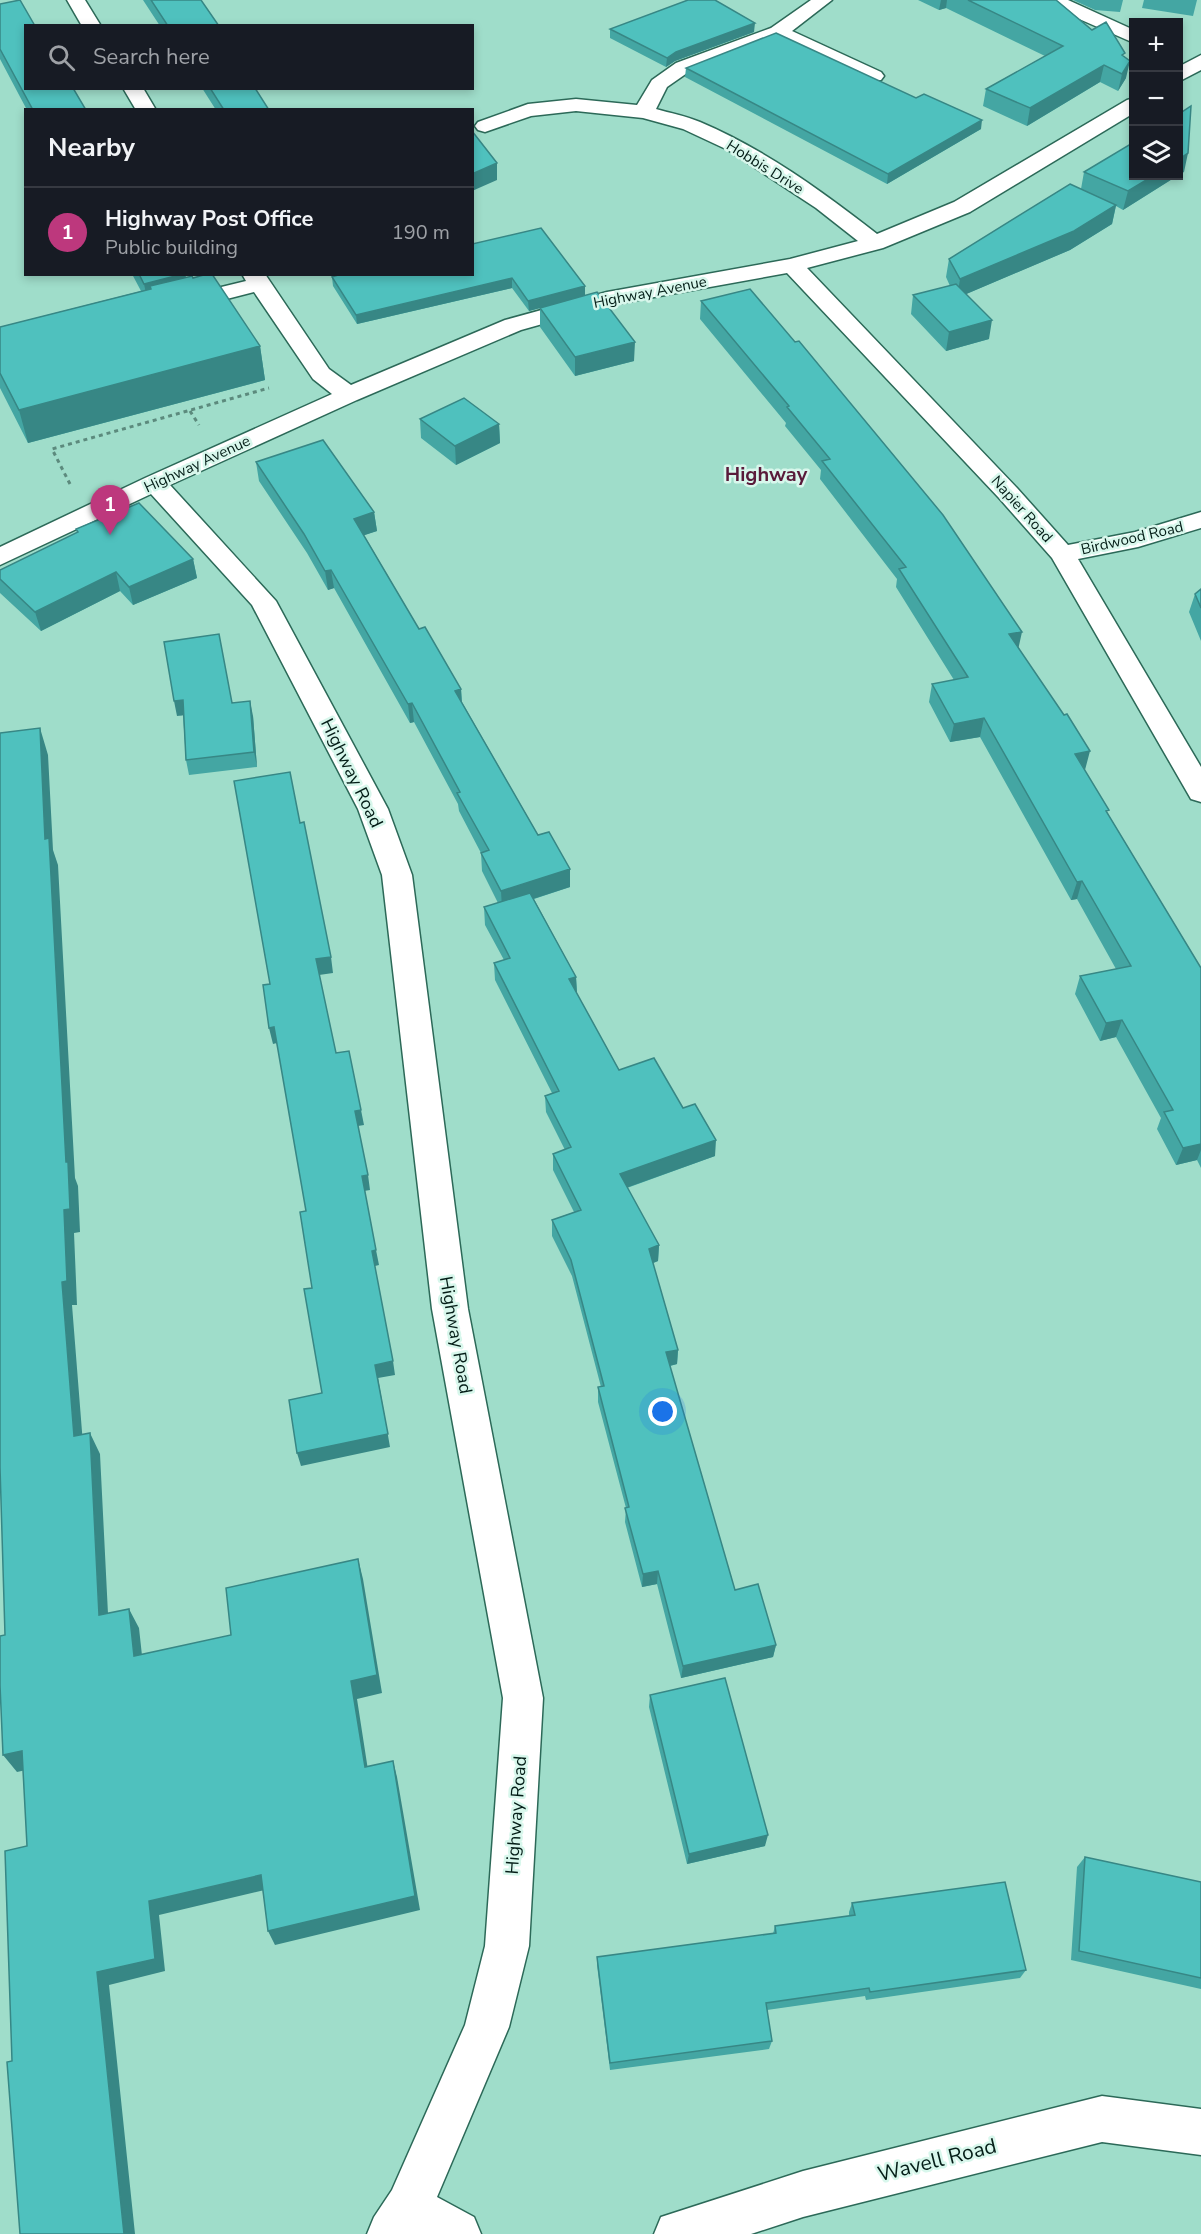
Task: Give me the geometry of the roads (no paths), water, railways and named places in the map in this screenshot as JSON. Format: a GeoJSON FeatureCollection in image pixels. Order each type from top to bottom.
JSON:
{"type":"FeatureCollection","features":[{"type":"Feature","properties":{"kind":"street"},"geometry":{"type":"LineString","coordinates":[[76,0],[91,24]]}},
{"type":"Feature","properties":{"kind":"street"},"geometry":{"type":"LineString","coordinates":[[644,112],[659,84],[683,67],[778,32],[823,0]]}},
{"type":"Feature","properties":{"kind":"street"},"geometry":{"type":"LineString","coordinates":[[1052,0],[1129,36]]}},
{"type":"Feature","properties":{"kind":"street"},"geometry":{"type":"LineString","coordinates":[[778,32],[874,76]]}},
{"type":"Feature","properties":{"kind":"street"},"geometry":{"type":"LineString","coordinates":[[134,90],[145,108]]}},
{"type":"Feature","properties":{"kind":"street","name":"Hobbis Drive"},"geometry":{"type":"LineString","coordinates":[[485,126],[528,110],[576,105],[644,112],[690,125],[735,146],[824,203],[875,243]]}},
{"type":"Feature","properties":{"kind":"street","name":"Highway Avenue"},"geometry":{"type":"LineString","coordinates":[[0,557],[153,483],[349,395],[513,325],[607,299],[792,265],[875,243],[962,207],[1129,108]]}},
{"type":"Feature","properties":{"kind":"street","name":"Napier Road"},"geometry":{"type":"LineString","coordinates":[[792,265],[1008,493],[1062,554],[1201,792]]}},
{"type":"Feature","properties":{"kind":"street"},"geometry":{"type":"LineString","coordinates":[[164,308],[257,279],[321,374],[349,395]]}},
{"type":"Feature","properties":{"kind":"street","name":"Highway Road"},"geometry":{"type":"LineString","coordinates":[[153,483],[263,601],[373,809],[397,875],[450,1309],[523,1698],[507,1946],[486,2027],[400,2221]]}},
{"type":"Feature","properties":{"kind":"street","name":"Birdwood Road"},"geometry":{"type":"LineString","coordinates":[[1062,554],[1138,539],[1201,520]]}},
{"type":"Feature","properties":{"kind":"street","name":"Wavell Road"},"geometry":{"type":"LineString","coordinates":[[678,2234],[803,2194],[1102,2119],[1201,2132]]}},
{"type":"Feature","properties":{"kind":"street"},"geometry":{"type":"LineString","coordinates":[[400,2221],[457,2234]]}},
{"type":"Feature","properties":{"kind":"place","name":"Highway Post Office"},"geometry":{"type":"Point","coordinates":[110,535]}},
{"type":"Feature","properties":{"kind":"district","name":"Highway"},"geometry":{"type":"Point","coordinates":[766,474]}}]}
